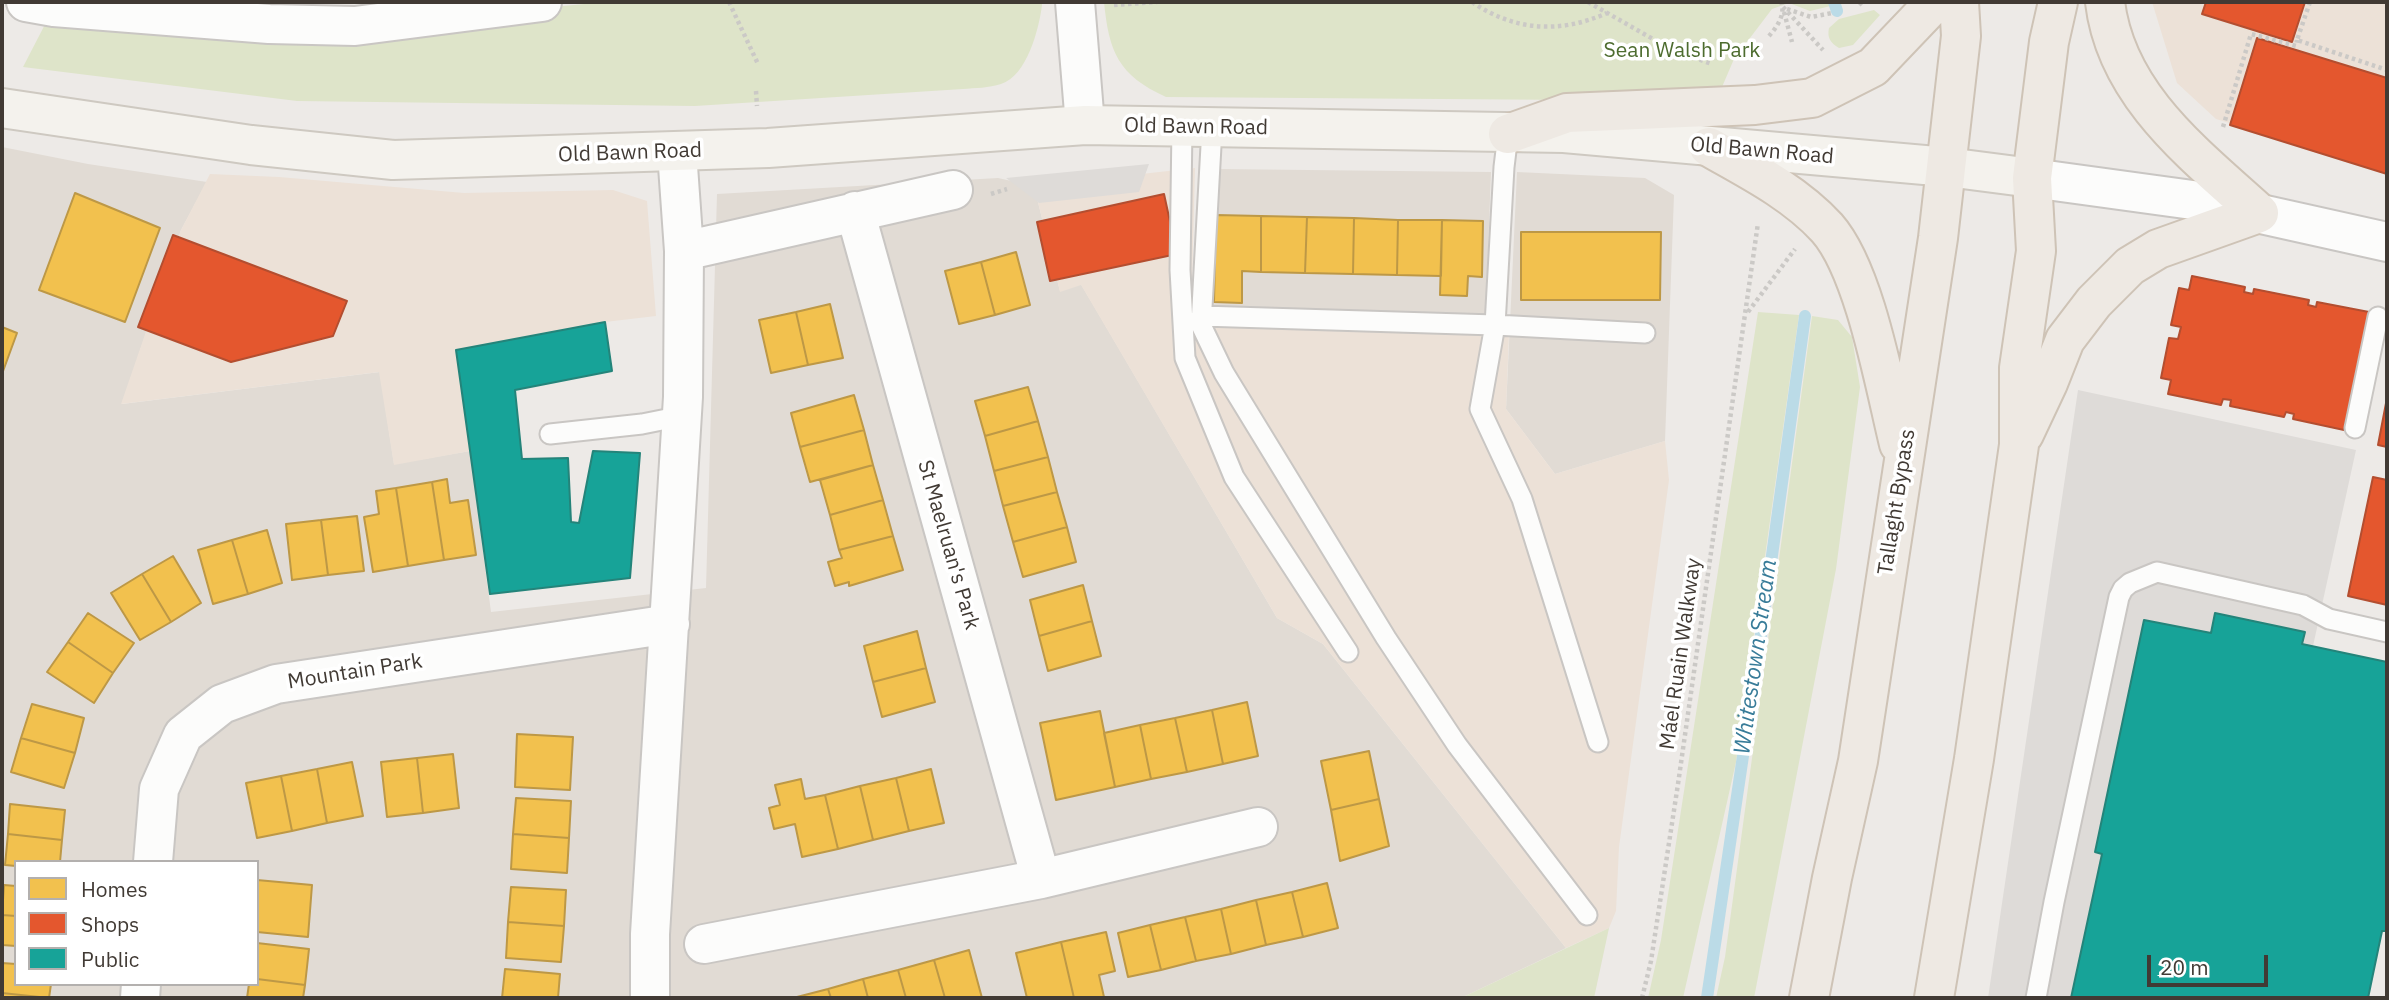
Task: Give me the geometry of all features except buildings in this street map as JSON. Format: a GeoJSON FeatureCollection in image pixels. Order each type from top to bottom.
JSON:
{"type":"FeatureCollection","features":[{"type":"Feature","properties":{"kind":"main road"},"geometry":{"type":"LineString","coordinates":[[1508,134],[1567,113],[1755,105],[1812,98],[1873,67],[1935,2]]}},
{"type":"Feature","properties":{"kind":"main road","name":"Tallaght Bypass"},"geometry":{"type":"LineString","coordinates":[[1809,998],[1858,761],[1947,167],[1961,36],[1959,2]]}},
{"type":"Feature","properties":{"kind":"main road"},"geometry":{"type":"LineString","coordinates":[[1934,998],[1974,759],[2019,445],[2019,368],[2036,251],[2032,178],[2047,55],[2058,2]]}},
{"type":"Feature","properties":{"kind":"main road"},"geometry":{"type":"LineString","coordinates":[[2019,445],[2065,340],[2094,302],[2130,266],[2158,248],[2259,213],[2195,155],[2147,104],[2128,74],[2115,43],[2105,2]]}},
{"type":"Feature","properties":{"kind":"main road","name":"Old Bawn Road"},"geometry":{"type":"LineString","coordinates":[[2,108],[251,145],[393,160],[768,148],[1085,125],[1564,133],[1947,167],[2032,178]]}},
{"type":"Feature","properties":{"kind":"main road"},"geometry":{"type":"LineString","coordinates":[[1709,147],[1794,198],[1828,229],[1847,261],[1865,307],[1903,460]]}},
{"type":"Feature","properties":{"kind":"street"},"geometry":{"type":"LineString","coordinates":[[26,2],[270,23],[354,14],[542,2]]}},
{"type":"Feature","properties":{"kind":"street"},"geometry":{"type":"LineString","coordinates":[[1085,125],[1092,4]]}},
{"type":"Feature","properties":{"kind":"street"},"geometry":{"type":"LineString","coordinates":[[650,998],[650,934],[682,416],[684,251],[677,152]]}},
{"type":"Feature","properties":{"kind":"street","name":"Old Bawn Road"},"geometry":{"type":"LineString","coordinates":[[2032,178],[2207,202],[2387,242]]}},
{"type":"Feature","properties":{"kind":"street"},"geometry":{"type":"LineString","coordinates":[[684,251],[855,211],[968,194]]}},
{"type":"Feature","properties":{"kind":"street","name":"St Maelruan's Park"},"geometry":{"type":"LineString","coordinates":[[855,211],[1041,879]]}},
{"type":"Feature","properties":{"kind":"street","name":"Mountain Park"},"geometry":{"type":"LineString","coordinates":[[153,860],[159,789],[183,735],[222,704],[276,684],[670,624]]}},
{"type":"Feature","properties":{"kind":"street"},"geometry":{"type":"LineString","coordinates":[[704,944],[1041,879],[1258,827]]}},
{"type":"Feature","properties":{"kind":"lane"},"geometry":{"type":"LineString","coordinates":[[1197,127],[1200,325],[1224,373],[1386,638],[1457,745],[1587,915]]}},
{"type":"Feature","properties":{"kind":"lane"},"geometry":{"type":"LineString","coordinates":[[1197,127],[1180,270],[1185,358],[1234,477],[1348,652]]}},
{"type":"Feature","properties":{"kind":"lane"},"geometry":{"type":"LineString","coordinates":[[1508,134],[1495,325],[1480,409],[1522,499],[1598,742]]}},
{"type":"Feature","properties":{"kind":"lane"},"geometry":{"type":"LineString","coordinates":[[1201,316],[1646,332]]}},
{"type":"Feature","properties":{"kind":"lane"},"geometry":{"type":"LineString","coordinates":[[2355,428],[2378,317]]}},
{"type":"Feature","properties":{"kind":"lane"},"geometry":{"type":"LineString","coordinates":[[550,434],[648,423],[682,416]]}},
{"type":"Feature","properties":{"kind":"lane"},"geometry":{"type":"LineString","coordinates":[[2036,998],[2054,902],[2119,597],[2123,589],[2130,583],[2157,572],[2303,604],[2329,619],[2387,632]]}},
{"type":"Feature","properties":{"kind":"path"},"geometry":{"type":"LineString","coordinates":[[729,2],[758,64]]}},
{"type":"Feature","properties":{"kind":"path"},"geometry":{"type":"LineString","coordinates":[[1092,4],[1157,2]]}},
{"type":"Feature","properties":{"kind":"path"},"geometry":{"type":"LineString","coordinates":[[1472,2],[1505,19],[1530,26],[1583,24],[1607,13]]}},
{"type":"Feature","properties":{"kind":"path"},"geometry":{"type":"LineString","coordinates":[[1588,2],[1674,51],[1725,69]]}},
{"type":"Feature","properties":{"kind":"path"},"geometry":{"type":"LineString","coordinates":[[2222,130],[2251,34],[2295,46],[2310,2]]}},
{"type":"Feature","properties":{"kind":"path"},"geometry":{"type":"LineString","coordinates":[[1782,5],[1799,15],[1811,17],[1832,13]]}},
{"type":"Feature","properties":{"kind":"path"},"geometry":{"type":"LineString","coordinates":[[1769,37],[1775,30],[1782,5]]}},
{"type":"Feature","properties":{"kind":"path"},"geometry":{"type":"LineString","coordinates":[[1782,5],[1792,43]]}},
{"type":"Feature","properties":{"kind":"path"},"geometry":{"type":"LineString","coordinates":[[1782,5],[1825,52]]}},
{"type":"Feature","properties":{"kind":"path"},"geometry":{"type":"LineString","coordinates":[[2297,40],[2387,69]]}},
{"type":"Feature","properties":{"kind":"path"},"geometry":{"type":"LineString","coordinates":[[757,91],[757,106]]}},
{"type":"Feature","properties":{"kind":"path"},"geometry":{"type":"LineString","coordinates":[[968,194],[1007,190]]}},
{"type":"Feature","properties":{"kind":"path","name":"Máel Ruain Walkway"},"geometry":{"type":"LineString","coordinates":[[1642,998],[1651,961],[1678,785],[1759,221]]}},
{"type":"Feature","properties":{"kind":"path","name":"Máel Ruain Walkway"},"geometry":{"type":"LineString","coordinates":[[1746,314],[1795,248]]}},
{"type":"Feature","properties":{"kind":"shaded area"},"geometry":{"type":"Polygon","coordinates":[[[2152,2],[2387,2],[2387,170],[2216,119],[2177,83],[2152,2]]]}},
{"type":"Feature","properties":{"kind":"shaded area"},"geometry":{"type":"Polygon","coordinates":[[[2,147],[88,164],[207,182],[181,230],[122,404],[380,372],[394,464],[470,451],[491,612],[706,588],[717,194],[998,178],[1034,186],[1060,291],[1081,284],[1277,618],[1323,644],[1566,948],[1461,998],[2,998],[2,147]]]}},
{"type":"Feature","properties":{"kind":"shaded area"},"geometry":{"type":"Polygon","coordinates":[[[1149,164],[1139,192],[1039,203],[1006,178],[1149,164]]]}},
{"type":"Feature","properties":{"kind":"shaded area"},"geometry":{"type":"Polygon","coordinates":[[[1195,168],[1191,324],[1509,334],[1506,409],[1555,474],[1665,441],[1669,480],[1619,847],[1616,911],[1609,928],[1566,948],[1323,644],[1277,618],[1081,285],[1060,292],[1034,186],[1195,168]]]}},
{"type":"Feature","properties":{"kind":"shaded area"},"geometry":{"type":"Polygon","coordinates":[[[1216,169],[1491,172],[1485,332],[1208,307],[1216,169]]]}},
{"type":"Feature","properties":{"kind":"shaded area"},"geometry":{"type":"Polygon","coordinates":[[[1517,172],[1645,178],[1674,195],[1665,441],[1555,474],[1506,409],[1517,172]]]}},
{"type":"Feature","properties":{"kind":"shaded area"},"geometry":{"type":"Polygon","coordinates":[[[210,174],[279,177],[464,193],[613,190],[647,201],[656,316],[605,322],[457,350],[470,451],[394,465],[379,372],[121,404],[181,230],[210,174]]]}},
{"type":"Feature","properties":{"kind":"shaded area"},"geometry":{"type":"Polygon","coordinates":[[[2078,390],[2356,450],[2313,646],[2302,644],[2304,632],[2215,613],[2211,633],[2144,620],[2095,852],[2102,854],[2071,998],[1988,998],[2078,390]]]}},
{"type":"Feature","properties":{"kind":"green space"},"geometry":{"type":"Polygon","coordinates":[[[605,2],[1042,2],[1042,5],[1035,38],[1025,62],[1018,72],[1001,84],[977,88],[695,106],[297,101],[23,67],[54,7],[355,26],[605,2]]]}},
{"type":"Feature","properties":{"kind":"green space","name":"Sean Walsh Park"},"geometry":{"type":"Polygon","coordinates":[[[1104,2],[1847,2],[1810,11],[1789,3],[1772,9],[1734,59],[1716,101],[1166,97],[1137,80],[1119,60],[1109,35],[1104,2]]]}},
{"type":"Feature","properties":{"kind":"green space"},"geometry":{"type":"Polygon","coordinates":[[[1874,10],[1880,15],[1853,45],[1839,48],[1831,42],[1829,28],[1839,19],[1874,10]]]}},
{"type":"Feature","properties":{"kind":"green space"},"geometry":{"type":"Polygon","coordinates":[[[1758,312],[1799,315],[1736,762],[1683,998],[1648,998],[1661,940],[1758,312]]]}},
{"type":"Feature","properties":{"kind":"green space"},"geometry":{"type":"Polygon","coordinates":[[[1812,316],[1838,320],[1852,337],[1860,387],[1836,569],[1754,998],[1716,998],[1725,957],[1812,316]]]}},
{"type":"Feature","properties":{"kind":"green space"},"geometry":{"type":"Polygon","coordinates":[[[1609,928],[1594,998],[1461,998],[1609,928]]]}},
{"type":"Feature","properties":{"kind":"waterway","name":"Whitestown Stream"},"geometry":{"type":"LineString","coordinates":[[1834,2],[1837,11]]}},
{"type":"Feature","properties":{"kind":"waterway","name":"Whitestown Stream"},"geometry":{"type":"LineString","coordinates":[[1707,998],[1805,316]]}}]}
